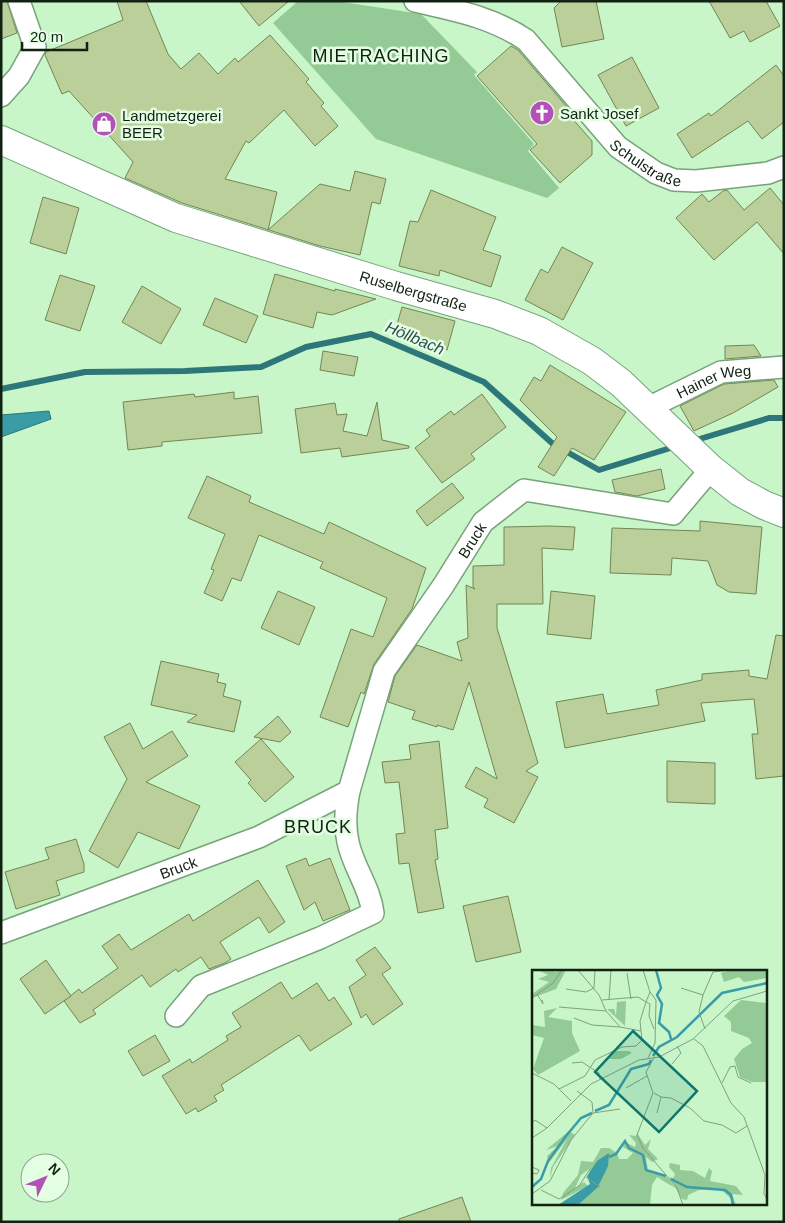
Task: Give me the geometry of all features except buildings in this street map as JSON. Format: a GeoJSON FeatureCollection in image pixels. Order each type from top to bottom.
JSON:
{"type":"FeatureCollection","features":[{"type":"Feature","properties":{"kind":"main road","name":"Ruselbergstraße"},"geometry":{"type":"LineString","coordinates":[[1,140],[176,218],[396,286],[495,314],[539,332],[592,361],[648,408],[704,462],[740,492],[784,513]]}},
{"type":"Feature","properties":{"kind":"street"},"geometry":{"type":"LineString","coordinates":[[1,96],[19,76],[35,47],[18,1]]}},
{"type":"Feature","properties":{"kind":"street","name":"Schulstraße"},"geometry":{"type":"LineString","coordinates":[[415,1],[487,19],[512,30],[526,40],[618,147],[656,173],[674,180],[696,181],[760,174],[784,167]]}},
{"type":"Feature","properties":{"kind":"street","name":"Hainer Weg"},"geometry":{"type":"LineString","coordinates":[[648,408],[721,372],[784,367]]}},
{"type":"Feature","properties":{"kind":"street","name":"Bruck"},"geometry":{"type":"LineString","coordinates":[[176,1016],[200,986],[320,938],[373,913],[371,900],[348,843],[345,821],[349,791],[384,671],[443,586],[483,522],[524,490],[673,514],[704,462]]}},
{"type":"Feature","properties":{"kind":"street","name":"Bruck"},"geometry":{"type":"LineString","coordinates":[[1,933],[258,837],[349,791]]}},
{"type":"Feature","properties":{"kind":"green space"},"geometry":{"type":"Polygon","coordinates":[[[298,1],[336,1],[421,14],[477,72],[474,75],[534,144],[528,151],[559,188],[547,198],[376,139],[273,23],[298,1]]]}},
{"type":"Feature","properties":{"kind":"water"},"geometry":{"type":"Polygon","coordinates":[[[49,411],[51,419],[1,437],[1,415],[49,411]]]}},
{"type":"Feature","properties":{"kind":"waterway","name":"Höllbach"},"geometry":{"type":"LineString","coordinates":[[1,389],[85,372],[185,371],[261,367],[306,347],[371,334],[484,382],[553,444],[599,470],[677,446]]}},
{"type":"Feature","properties":{"kind":"waterway","name":"Höllbach"},"geometry":{"type":"LineString","coordinates":[[693,441],[769,418],[784,418]]}},
{"type":"Feature","properties":{"kind":"place","name":"Sankt Josef"},"geometry":{"type":"Point","coordinates":[542,113]}},
{"type":"Feature","properties":{"kind":"place","name":"Landmetzgerei BEER"},"geometry":{"type":"Point","coordinates":[104,124]}},
{"type":"Feature","properties":{"kind":"district","name":"MIETRACHING"},"geometry":{"type":"Point","coordinates":[381,56]}},
{"type":"Feature","properties":{"kind":"district","name":"BRUCK"},"geometry":{"type":"Point","coordinates":[318,827]}}]}
